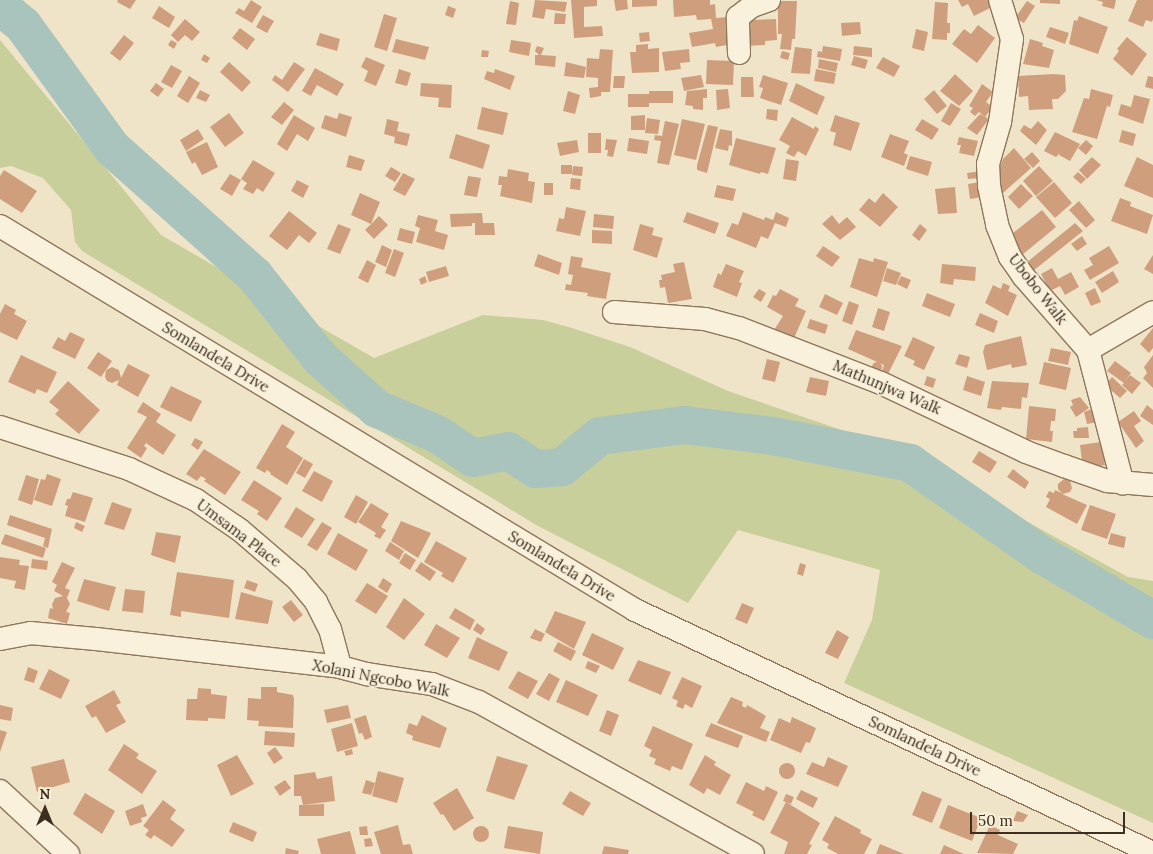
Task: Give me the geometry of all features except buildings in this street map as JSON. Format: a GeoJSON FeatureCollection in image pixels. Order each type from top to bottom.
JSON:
{"type":"FeatureCollection","features":[{"type":"Feature","properties":{"kind":"street"},"geometry":{"type":"LineString","coordinates":[[739,53],[738,17],[752,6],[769,0]]}},
{"type":"Feature","properties":{"kind":"street","name":"Ubobo Walk"},"geometry":{"type":"LineString","coordinates":[[1000,0],[1012,38],[1000,122],[988,164],[989,186],[996,225],[1010,257],[1024,277],[1088,350],[1123,484]]}},
{"type":"Feature","properties":{"kind":"street","name":"Somlandela Drive"},"geometry":{"type":"LineString","coordinates":[[0,226],[635,610],[1153,853]]}},
{"type":"Feature","properties":{"kind":"street","name":"Mathunjwa Walk"},"geometry":{"type":"LineString","coordinates":[[614,312],[706,319],[739,328],[881,383],[1026,452],[1107,481],[1123,484],[1153,485]]}},
{"type":"Feature","properties":{"kind":"street"},"geometry":{"type":"LineString","coordinates":[[1088,350],[1153,312]]}},
{"type":"Feature","properties":{"kind":"street","name":"Umsama Place"},"geometry":{"type":"LineString","coordinates":[[0,427],[129,468],[196,500],[240,530],[297,579],[316,602],[330,629],[340,667]]}},
{"type":"Feature","properties":{"kind":"street","name":"Xolani Ngcobo Walk"},"geometry":{"type":"LineString","coordinates":[[0,639],[30,633],[340,667],[366,674],[432,684],[479,702],[752,854]]}},
{"type":"Feature","properties":{"kind":"street"},"geometry":{"type":"LineString","coordinates":[[0,791],[68,854]]}},
{"type":"Feature","properties":{"kind":"green space"},"geometry":{"type":"Polygon","coordinates":[[[0,40],[161,235],[374,358],[483,315],[543,320],[572,328],[630,347],[728,391],[891,447],[1128,577],[1153,581],[1153,823],[844,683],[872,620],[880,570],[738,530],[688,603],[538,526],[82,251],[75,242],[71,210],[43,178],[11,166],[0,168],[0,40]]]}},
{"type":"Feature","properties":{"kind":"waterway"},"geometry":{"type":"LineString","coordinates":[[0,6],[23,25],[112,148],[255,276],[320,358],[377,409],[437,434],[473,458],[508,451],[536,469],[562,467],[600,436],[685,425],[773,436],[910,463],[1042,555],[1153,620]]}}]}
